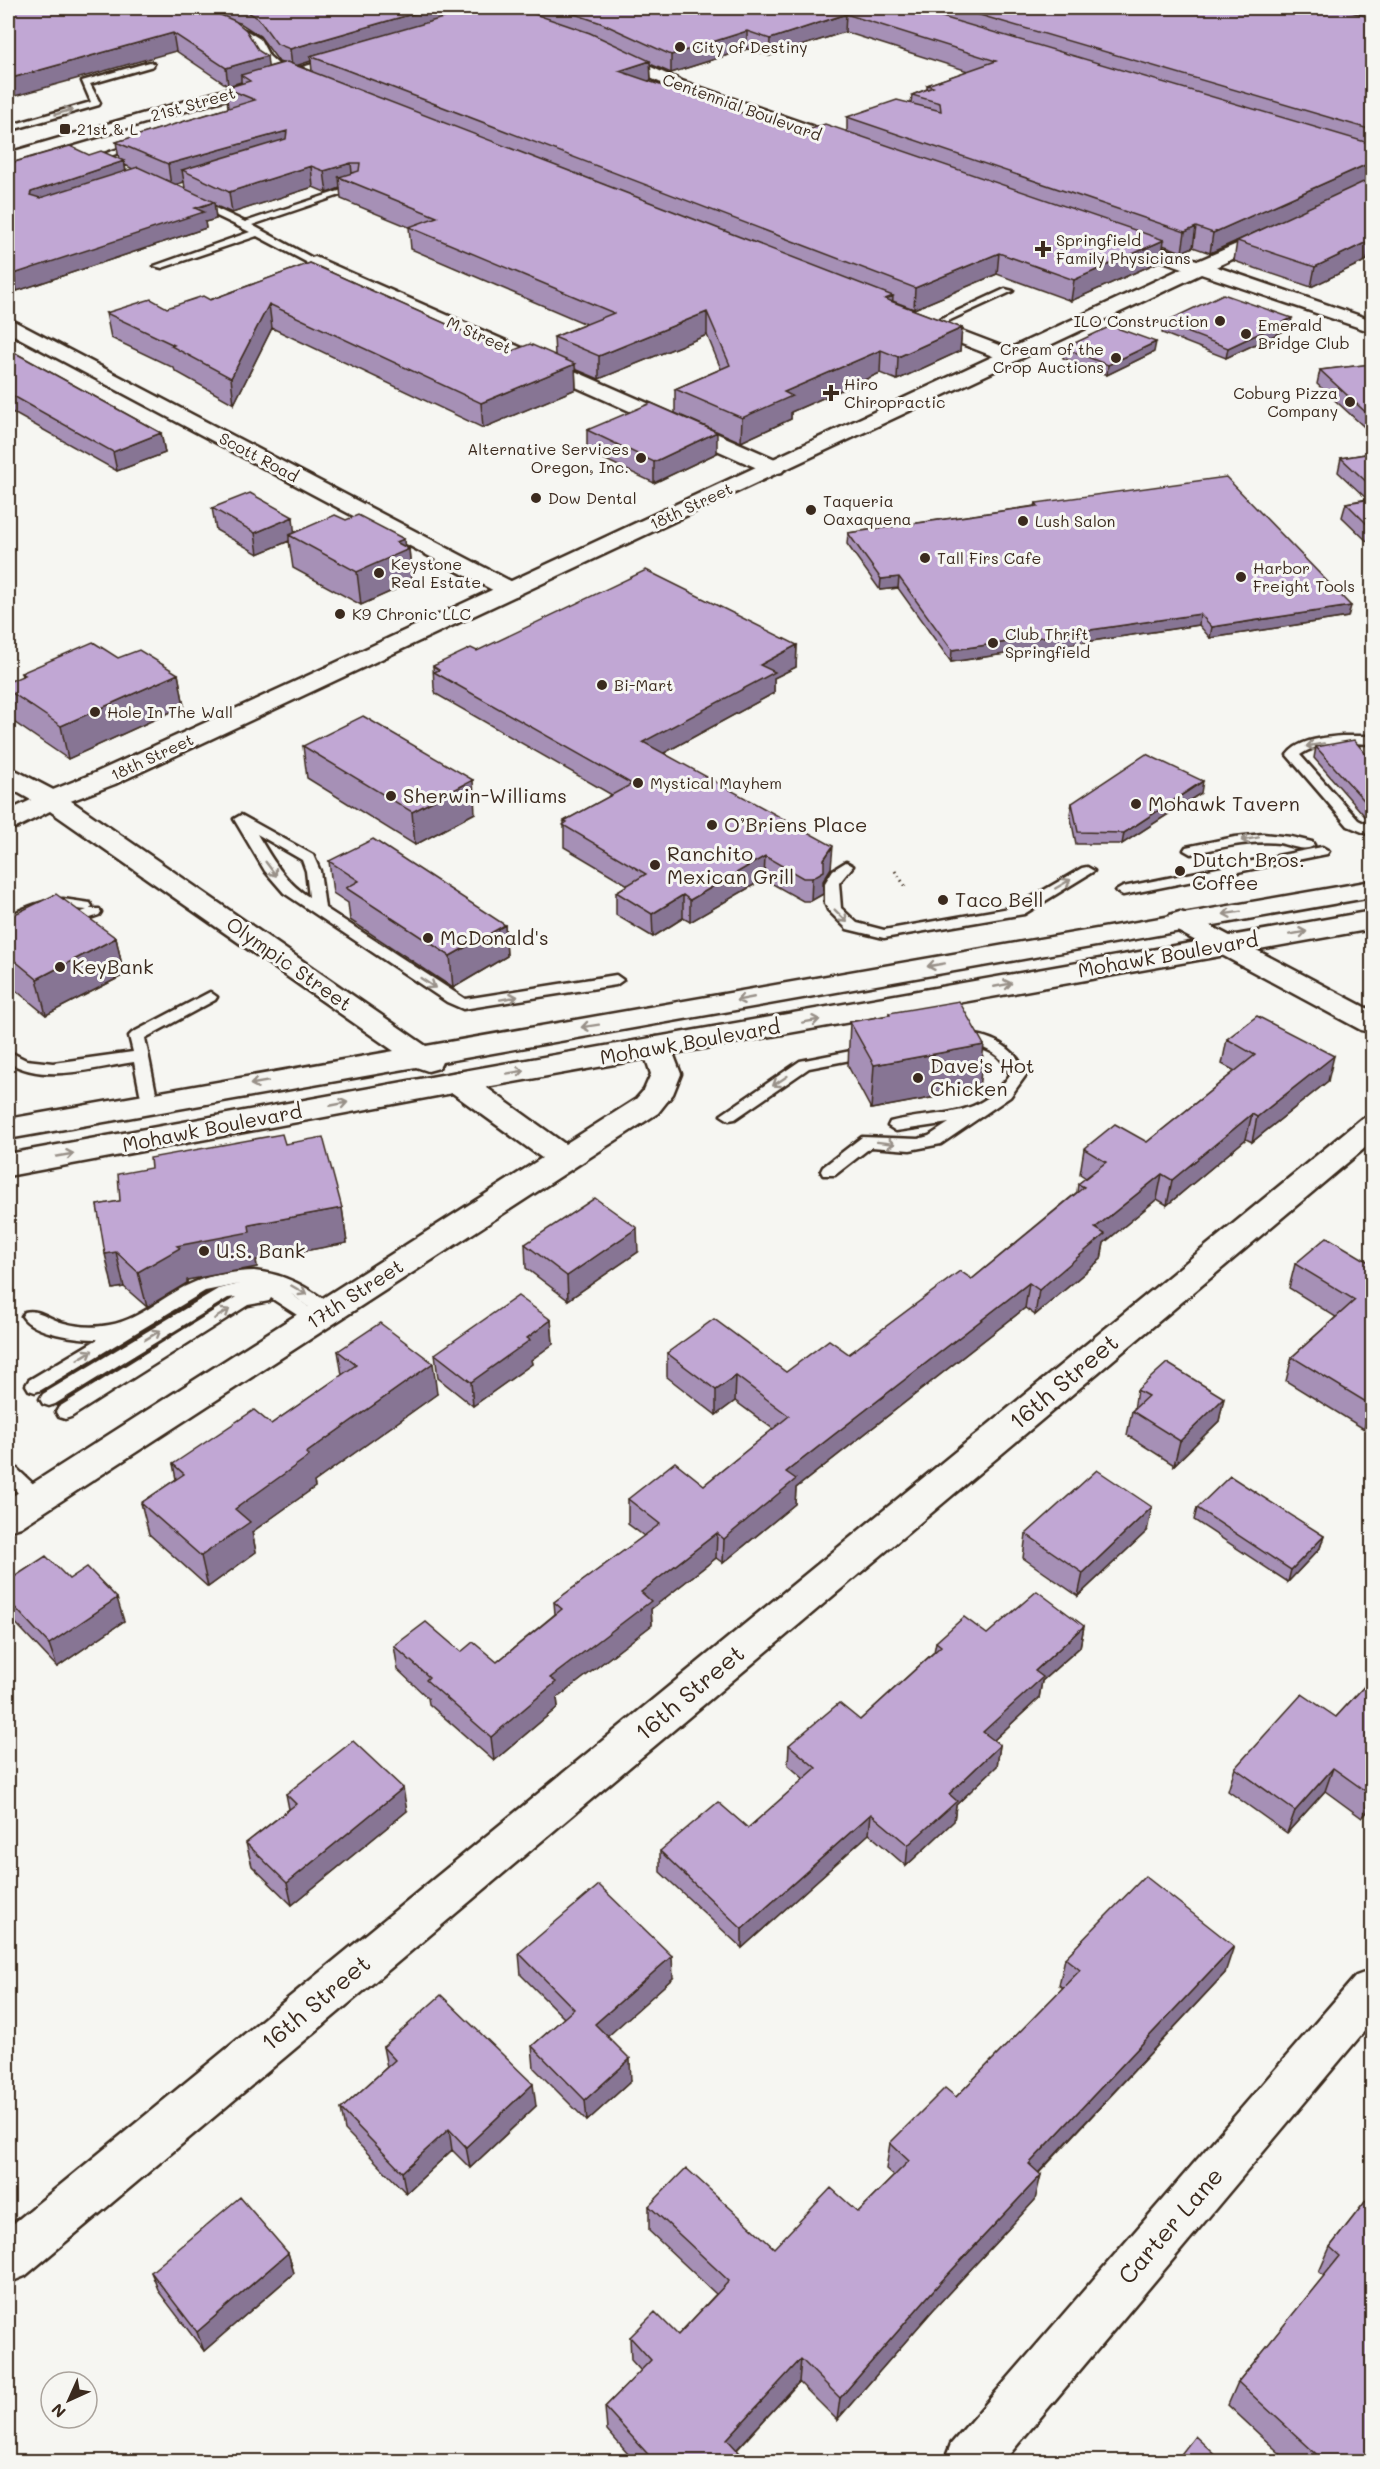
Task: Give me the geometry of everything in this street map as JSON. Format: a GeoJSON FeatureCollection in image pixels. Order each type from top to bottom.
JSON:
{"type":"FeatureCollection","features":[{"type":"Feature","properties":{"kind":"street"},"geometry":{"type":"LineString","coordinates":[[172,8],[242,33],[255,42],[262,58],[272,66],[330,89]]}},
{"type":"Feature","properties":{"kind":"street","name":"Centennial Boulevard"},"geometry":{"type":"LineString","coordinates":[[596,46],[676,84],[827,134],[867,151]]}},
{"type":"Feature","properties":{"kind":"street","name":"21st Street"},"geometry":{"type":"LineString","coordinates":[[8,159],[373,51]]}},
{"type":"Feature","properties":{"kind":"street","name":"18th Street"},"geometry":{"type":"LineString","coordinates":[[8,821],[106,778],[1292,225]]}},
{"type":"Feature","properties":{"kind":"street"},"geometry":{"type":"LineString","coordinates":[[1100,233],[1372,326]]}},
{"type":"Feature","properties":{"kind":"street","name":"M Street"},"geometry":{"type":"LineString","coordinates":[[315,263],[774,467]]}},
{"type":"Feature","properties":{"kind":"street"},"geometry":{"type":"LineString","coordinates":[[904,315],[1010,356]]}},
{"type":"Feature","properties":{"kind":"street","name":"Scott Road"},"geometry":{"type":"LineString","coordinates":[[8,324],[510,590]]}},
{"type":"Feature","properties":{"kind":"street","name":"Olympic Street"},"geometry":{"type":"LineString","coordinates":[[8,777],[52,800],[420,1055],[565,1159]]}},
{"type":"Feature","properties":{"kind":"street","name":"Mohawk Boulevard"},"geometry":{"type":"LineString","coordinates":[[8,1129],[1372,889]]}},
{"type":"Feature","properties":{"kind":"street","name":"Mohawk Boulevard"},"geometry":{"type":"LineString","coordinates":[[8,1165],[458,1082],[1372,920]]}},
{"type":"Feature","properties":{"kind":"street"},"geometry":{"type":"LineString","coordinates":[[1180,921],[1223,946],[1372,1023]]}},
{"type":"Feature","properties":{"kind":"street","name":"17th Street"},"geometry":{"type":"LineString","coordinates":[[8,1517],[310,1310],[565,1159],[647,1106],[658,1094],[666,1074],[657,1047]]}},
{"type":"Feature","properties":{"kind":"street","name":"16th Street"},"geometry":{"type":"LineString","coordinates":[[8,2259],[1372,1126]]}},
{"type":"Feature","properties":{"kind":"street","name":"Carter Lane"},"geometry":{"type":"LineString","coordinates":[[969,2462],[1372,1990]]}},
{"type":"Feature","properties":{"kind":"lane"},"geometry":{"type":"LineString","coordinates":[[8,129],[96,103],[85,83],[150,64]]}},
{"type":"Feature","properties":{"kind":"lane"},"geometry":{"type":"LineString","coordinates":[[114,166],[96,158],[151,141]]}},
{"type":"Feature","properties":{"kind":"lane"},"geometry":{"type":"LineString","coordinates":[[244,225],[357,188]]}},
{"type":"Feature","properties":{"kind":"lane"},"geometry":{"type":"LineString","coordinates":[[190,199],[315,263]]}},
{"type":"Feature","properties":{"kind":"lane"},"geometry":{"type":"LineString","coordinates":[[159,266],[258,232]]}},
{"type":"Feature","properties":{"kind":"lane"},"geometry":{"type":"LineString","coordinates":[[932,325],[1008,291]]}},
{"type":"Feature","properties":{"kind":"lane"},"geometry":{"type":"LineString","coordinates":[[1372,740],[1351,738],[1300,748],[1293,755],[1353,823],[1372,832]]}},
{"type":"Feature","properties":{"kind":"lane"},"geometry":{"type":"LineString","coordinates":[[320,911],[314,896],[313,867],[308,858],[241,819],[272,871],[290,890],[320,911],[463,1004],[490,1002],[616,980]]}},
{"type":"Feature","properties":{"kind":"lane"},"geometry":{"type":"LineString","coordinates":[[1191,849],[1258,837],[1282,838],[1307,845]]}},
{"type":"Feature","properties":{"kind":"lane"},"geometry":{"type":"LineString","coordinates":[[1124,891],[1322,852]]}},
{"type":"Feature","properties":{"kind":"lane"},"geometry":{"type":"LineString","coordinates":[[846,866],[832,883],[832,903],[835,910],[852,926],[884,934],[1019,911],[1087,871]]}},
{"type":"Feature","properties":{"kind":"lane"},"geometry":{"type":"LineString","coordinates":[[8,921],[37,907],[62,902],[89,909]]}},
{"type":"Feature","properties":{"kind":"lane"},"geometry":{"type":"LineString","coordinates":[[48,930],[89,909]]}},
{"type":"Feature","properties":{"kind":"lane"},"geometry":{"type":"LineString","coordinates":[[8,935],[47,916],[68,910],[89,909]]}},
{"type":"Feature","properties":{"kind":"lane"},"geometry":{"type":"LineString","coordinates":[[150,1103],[137,1036],[210,997]]}},
{"type":"Feature","properties":{"kind":"lane"},"geometry":{"type":"LineString","coordinates":[[829,1171],[868,1141],[904,1145],[923,1144],[935,1140],[1005,1093],[1018,1075],[1016,1063],[1003,1052],[975,1038],[942,1040]]}},
{"type":"Feature","properties":{"kind":"lane"},"geometry":{"type":"LineString","coordinates":[[729,1115],[805,1064],[885,1050]]}},
{"type":"Feature","properties":{"kind":"lane"},"geometry":{"type":"LineString","coordinates":[[8,1056],[18,1064],[44,1070],[141,1056]]}},
{"type":"Feature","properties":{"kind":"lane"},"geometry":{"type":"LineString","coordinates":[[896,1126],[971,1114]]}},
{"type":"Feature","properties":{"kind":"lane"},"geometry":{"type":"LineString","coordinates":[[35,1385],[200,1286],[228,1279],[259,1276],[285,1283],[302,1291],[310,1310]]}},
{"type":"Feature","properties":{"kind":"lane"},"geometry":{"type":"LineString","coordinates":[[50,1399],[224,1293],[243,1289],[272,1290],[310,1310]]}},
{"type":"Feature","properties":{"kind":"lane"},"geometry":{"type":"LineString","coordinates":[[65,1412],[244,1300],[272,1296],[310,1310]]}},
{"type":"Feature","properties":{"kind":"lane"},"geometry":{"type":"LineString","coordinates":[[31,1316],[65,1331],[91,1333],[113,1331],[141,1321]]}},
{"type":"Feature","properties":{"kind":"lane"},"geometry":{"type":"LineString","coordinates":[[8,1471],[37,1498]]}},
{"type":"Feature","properties":{"kind":"path"},"geometry":{"type":"LineString","coordinates":[[896,871],[906,887]]}},
{"type":"Feature","properties":{"kind":"building"},"geometry":{"type":"Polygon","coordinates":[[[8,8],[204,8],[235,21],[246,30],[259,51],[267,56],[226,68],[173,33],[8,79],[8,8]]]}},
{"type":"Feature","properties":{"kind":"building"},"geometry":{"type":"Polygon","coordinates":[[[241,8],[433,8],[290,49],[277,44],[258,18],[241,8]]]}},
{"type":"Feature","properties":{"kind":"building"},"geometry":{"type":"Polygon","coordinates":[[[478,8],[517,8],[590,33],[650,61],[619,71],[800,133],[825,124],[1164,240],[1074,280],[999,253],[915,288],[310,56],[478,8]]]}},
{"type":"Feature","properties":{"kind":"building"},"geometry":{"type":"Polygon","coordinates":[[[557,8],[912,8],[1372,144],[1372,162],[1213,233],[1196,227],[1185,232],[847,117],[897,100],[941,111],[940,103],[912,95],[933,87],[927,85],[996,61],[846,14],[770,39],[747,31],[671,55],[601,23],[557,8]]]}},
{"type":"Feature","properties":{"kind":"building"},"geometry":{"type":"Polygon","coordinates":[[[956,8],[1338,8],[1372,18],[1372,130],[956,8]]]}},
{"type":"Feature","properties":{"kind":"building"},"geometry":{"type":"Polygon","coordinates":[[[287,62],[893,296],[885,299],[962,328],[898,357],[881,350],[784,392],[792,396],[742,418],[675,389],[730,365],[707,312],[599,356],[554,337],[614,313],[409,227],[437,217],[339,177],[359,171],[360,163],[351,163],[324,171],[311,166],[229,192],[182,170],[286,139],[287,131],[168,164],[116,142],[255,100],[226,88],[250,81],[241,75],[287,62]]]}},
{"type":"Feature","properties":{"kind":"building"},"geometry":{"type":"Polygon","coordinates":[[[70,146],[89,155],[101,151],[124,161],[31,192],[30,195],[40,198],[138,167],[214,202],[195,208],[204,212],[14,274],[8,270],[8,164],[70,146]]]}},
{"type":"Feature","properties":{"kind":"building"},"geometry":{"type":"Polygon","coordinates":[[[1372,178],[1372,241],[1315,267],[1237,241],[1372,178]]]}},
{"type":"Feature","properties":{"kind":"building"},"geometry":{"type":"Polygon","coordinates":[[[310,263],[509,352],[530,344],[575,364],[481,403],[269,304],[231,378],[171,346],[174,345],[106,313],[151,299],[167,308],[203,296],[210,300],[310,263]]]}},
{"type":"Feature","properties":{"kind":"building"},"geometry":{"type":"Polygon","coordinates":[[[1223,294],[1292,318],[1228,348],[1163,323],[1223,294]]]}},
{"type":"Feature","properties":{"kind":"building"},"geometry":{"type":"Polygon","coordinates":[[[1111,326],[1156,342],[1108,365],[1064,348],[1111,326]]]}},
{"type":"Feature","properties":{"kind":"building"},"geometry":{"type":"Polygon","coordinates":[[[8,349],[161,433],[113,452],[8,393],[8,349]]]}},
{"type":"Feature","properties":{"kind":"building"},"geometry":{"type":"Polygon","coordinates":[[[1372,364],[1372,418],[1320,370],[1372,364]]]}},
{"type":"Feature","properties":{"kind":"building"},"geometry":{"type":"Polygon","coordinates":[[[651,403],[717,432],[654,462],[587,430],[651,403]]]}},
{"type":"Feature","properties":{"kind":"building"},"geometry":{"type":"Polygon","coordinates":[[[1372,453],[1372,487],[1341,458],[1372,453]]]}},
{"type":"Feature","properties":{"kind":"building"},"geometry":{"type":"Polygon","coordinates":[[[1226,477],[1351,606],[1212,627],[1200,614],[952,650],[899,577],[881,579],[848,533],[1038,506],[1036,503],[1226,477]]]}},
{"type":"Feature","properties":{"kind":"building"},"geometry":{"type":"Polygon","coordinates":[[[250,493],[293,517],[255,533],[212,508],[250,493]]]}},
{"type":"Feature","properties":{"kind":"building"},"geometry":{"type":"Polygon","coordinates":[[[1372,499],[1372,529],[1346,503],[1372,499]]]}},
{"type":"Feature","properties":{"kind":"building"},"geometry":{"type":"Polygon","coordinates":[[[335,515],[346,520],[358,515],[404,539],[396,542],[409,549],[357,572],[289,535],[335,515]]]}},
{"type":"Feature","properties":{"kind":"building"},"geometry":{"type":"Polygon","coordinates":[[[646,570],[797,645],[760,665],[775,672],[643,742],[833,846],[824,859],[824,871],[812,878],[803,878],[765,856],[690,900],[683,895],[652,914],[616,892],[646,874],[563,825],[567,822],[564,821],[632,784],[434,672],[439,670],[433,666],[471,648],[477,651],[646,570]]]}},
{"type":"Feature","properties":{"kind":"building"},"geometry":{"type":"Polygon","coordinates":[[[93,642],[118,658],[139,650],[178,674],[61,726],[8,690],[8,682],[25,675],[21,673],[93,642]]]}},
{"type":"Feature","properties":{"kind":"building"},"geometry":{"type":"Polygon","coordinates":[[[363,716],[473,780],[412,812],[303,746],[363,716]]]}},
{"type":"Feature","properties":{"kind":"building"},"geometry":{"type":"Polygon","coordinates":[[[1354,740],[1372,761],[1372,809],[1316,747],[1354,740]]]}},
{"type":"Feature","properties":{"kind":"building","name":"Mohawk Tavern"},"geometry":{"type":"Polygon","coordinates":[[[1146,754],[1203,781],[1124,833],[1078,832],[1072,803],[1146,754]]]}},
{"type":"Feature","properties":{"kind":"building"},"geometry":{"type":"Polygon","coordinates":[[[373,839],[505,925],[450,956],[346,888],[359,881],[329,861],[373,839]]]}},
{"type":"Feature","properties":{"kind":"building"},"geometry":{"type":"Polygon","coordinates":[[[56,894],[116,938],[37,979],[8,955],[8,916],[56,894]]]}},
{"type":"Feature","properties":{"kind":"building"},"geometry":{"type":"Polygon","coordinates":[[[959,1001],[984,1045],[874,1065],[850,1022],[890,1015],[889,1013],[959,1001]]]}},
{"type":"Feature","properties":{"kind":"building"},"geometry":{"type":"Polygon","coordinates":[[[1257,1016],[1334,1056],[1257,1117],[1252,1114],[1172,1180],[1162,1174],[1095,1228],[1105,1234],[1039,1290],[1029,1283],[786,1472],[796,1479],[724,1539],[717,1533],[641,1592],[651,1601],[550,1678],[556,1682],[491,1737],[426,1680],[429,1677],[394,1646],[426,1622],[461,1652],[473,1642],[497,1662],[562,1609],[554,1602],[660,1524],[628,1499],[675,1462],[704,1485],[789,1416],[736,1376],[716,1390],[667,1353],[714,1319],[786,1372],[829,1340],[849,1354],[960,1271],[972,1279],[1084,1187],[1078,1184],[1106,1162],[1084,1149],[1115,1124],[1147,1142],[1255,1055],[1227,1039],[1257,1016]]]}},
{"type":"Feature","properties":{"kind":"building"},"geometry":{"type":"Polygon","coordinates":[[[282,1134],[285,1144],[323,1137],[342,1208],[249,1225],[250,1232],[177,1246],[180,1248],[138,1272],[116,1252],[105,1254],[97,1205],[120,1201],[118,1174],[151,1168],[150,1158],[282,1134]]]}},
{"type":"Feature","properties":{"kind":"building"},"geometry":{"type":"Polygon","coordinates":[[[595,1198],[637,1228],[567,1276],[525,1244],[595,1198]]]}},
{"type":"Feature","properties":{"kind":"building"},"geometry":{"type":"Polygon","coordinates":[[[1327,1237],[1372,1264],[1371,1405],[1292,1357],[1355,1300],[1295,1264],[1327,1237]]]}},
{"type":"Feature","properties":{"kind":"building"},"geometry":{"type":"Polygon","coordinates":[[[518,1296],[551,1320],[527,1338],[530,1340],[471,1382],[435,1354],[518,1296]]]}},
{"type":"Feature","properties":{"kind":"building"},"geometry":{"type":"Polygon","coordinates":[[[380,1323],[433,1363],[306,1453],[309,1456],[235,1509],[250,1522],[201,1556],[141,1503],[184,1474],[173,1464],[254,1410],[271,1424],[356,1365],[338,1351],[380,1323]]]}},
{"type":"Feature","properties":{"kind":"building"},"geometry":{"type":"Polygon","coordinates":[[[1167,1363],[1224,1398],[1180,1441],[1132,1411],[1148,1396],[1137,1390],[1167,1363]]]}},
{"type":"Feature","properties":{"kind":"building"},"geometry":{"type":"Polygon","coordinates":[[[1097,1470],[1152,1507],[1083,1573],[1026,1534],[1097,1470]]]}},
{"type":"Feature","properties":{"kind":"building"},"geometry":{"type":"Polygon","coordinates":[[[1230,1476],[1324,1536],[1291,1570],[1197,1508],[1230,1476]]]}},
{"type":"Feature","properties":{"kind":"building"},"geometry":{"type":"Polygon","coordinates":[[[46,1556],[69,1579],[87,1567],[117,1598],[49,1644],[8,1600],[8,1581],[46,1556]]]}},
{"type":"Feature","properties":{"kind":"building"},"geometry":{"type":"Polygon","coordinates":[[[1037,1591],[1084,1626],[1035,1671],[1043,1677],[983,1732],[1000,1745],[949,1794],[957,1801],[908,1845],[871,1814],[742,1929],[660,1851],[718,1802],[748,1828],[816,1768],[789,1745],[839,1703],[860,1720],[941,1646],[936,1642],[964,1617],[987,1634],[1037,1591]]]}},
{"type":"Feature","properties":{"kind":"building"},"geometry":{"type":"Polygon","coordinates":[[[1372,1678],[1371,1795],[1333,1768],[1295,1811],[1235,1768],[1302,1694],[1336,1717],[1372,1678]]]}},
{"type":"Feature","properties":{"kind":"building"},"geometry":{"type":"Polygon","coordinates":[[[353,1741],[403,1788],[287,1883],[246,1843],[296,1804],[286,1794],[353,1741]]]}},
{"type":"Feature","properties":{"kind":"building"},"geometry":{"type":"Polygon","coordinates":[[[1145,1876],[1234,1946],[1029,2164],[1041,2175],[937,2286],[840,2398],[801,2359],[727,2439],[748,2462],[655,2462],[605,2407],[651,2360],[630,2337],[655,2312],[678,2335],[729,2281],[649,2206],[686,2168],[774,2248],[831,2188],[858,2212],[909,2161],[890,2143],[945,2088],[956,2097],[1080,1970],[1065,1958],[1145,1876]]]}},
{"type":"Feature","properties":{"kind":"building"},"geometry":{"type":"Polygon","coordinates":[[[599,1885],[672,1956],[595,2024],[630,2059],[585,2100],[532,2046],[574,2009],[519,1953],[599,1885]]]}},
{"type":"Feature","properties":{"kind":"building"},"geometry":{"type":"Polygon","coordinates":[[[441,1995],[533,2084],[466,2147],[449,2129],[402,2172],[341,2109],[395,2060],[383,2047],[441,1995]]]}},
{"type":"Feature","properties":{"kind":"building"},"geometry":{"type":"Polygon","coordinates":[[[1372,2193],[1372,2461],[1325,2462],[1238,2382],[1340,2256],[1330,2247],[1372,2193]]]}},
{"type":"Feature","properties":{"kind":"building"},"geometry":{"type":"Polygon","coordinates":[[[240,2197],[288,2253],[197,2332],[151,2272],[240,2197]]]}},
{"type":"Feature","properties":{"kind":"building"},"geometry":{"type":"Polygon","coordinates":[[[1195,2436],[1223,2462],[1175,2462],[1195,2436]]]}},
{"type":"Feature","properties":{"kind":"place","name":"City of Destiny"},"geometry":{"type":"Point","coordinates":[680,47]}},
{"type":"Feature","properties":{"kind":"place","name":"21st & L"},"geometry":{"type":"Point","coordinates":[65,129]}},
{"type":"Feature","properties":{"kind":"place","name":"Springfield Family Physicians"},"geometry":{"type":"Point","coordinates":[1043,249]}},
{"type":"Feature","properties":{"kind":"place","name":"ILO Construction"},"geometry":{"type":"Point","coordinates":[1220,321]}},
{"type":"Feature","properties":{"kind":"place","name":"Emerald Bridge Club"},"geometry":{"type":"Point","coordinates":[1246,334]}},
{"type":"Feature","properties":{"kind":"place","name":"Cream of the Crop Auctions"},"geometry":{"type":"Point","coordinates":[1116,358]}},
{"type":"Feature","properties":{"kind":"place","name":"Hiro Chiropractic"},"geometry":{"type":"Point","coordinates":[831,393]}},
{"type":"Feature","properties":{"kind":"place","name":"Coburg Pizza Company"},"geometry":{"type":"Point","coordinates":[1350,402]}},
{"type":"Feature","properties":{"kind":"place","name":"Alternative Services Oregon, Inc."},"geometry":{"type":"Point","coordinates":[641,458]}},
{"type":"Feature","properties":{"kind":"place","name":"Dow Dental"},"geometry":{"type":"Point","coordinates":[536,498]}},
{"type":"Feature","properties":{"kind":"place","name":"Taqueria Oaxaquena"},"geometry":{"type":"Point","coordinates":[811,510]}},
{"type":"Feature","properties":{"kind":"place","name":"Lush Salon"},"geometry":{"type":"Point","coordinates":[1023,521]}},
{"type":"Feature","properties":{"kind":"place","name":"Tall Firs Cafe"},"geometry":{"type":"Point","coordinates":[925,558]}},
{"type":"Feature","properties":{"kind":"place","name":"Keystone Real Estate"},"geometry":{"type":"Point","coordinates":[379,573]}},
{"type":"Feature","properties":{"kind":"place","name":"Harbor Freight Tools"},"geometry":{"type":"Point","coordinates":[1241,577]}},
{"type":"Feature","properties":{"kind":"place","name":"K9 Chronic LLC"},"geometry":{"type":"Point","coordinates":[340,614]}},
{"type":"Feature","properties":{"kind":"place","name":"Club Thrift Springfield"},"geometry":{"type":"Point","coordinates":[993,643]}},
{"type":"Feature","properties":{"kind":"place","name":"Bi-Mart"},"geometry":{"type":"Point","coordinates":[602,685]}},
{"type":"Feature","properties":{"kind":"place","name":"Hole In The Wall"},"geometry":{"type":"Point","coordinates":[95,712]}},
{"type":"Feature","properties":{"kind":"place","name":"Mystical Mayhem"},"geometry":{"type":"Point","coordinates":[638,783]}},
{"type":"Feature","properties":{"kind":"place","name":"Sherwin-Williams"},"geometry":{"type":"Point","coordinates":[391,796]}},
{"type":"Feature","properties":{"kind":"place","name":"Mohawk Tavern"},"geometry":{"type":"Point","coordinates":[1136,804]}},
{"type":"Feature","properties":{"kind":"place","name":"O’Briens Place"},"geometry":{"type":"Point","coordinates":[712,825]}},
{"type":"Feature","properties":{"kind":"place","name":"Ranchito Mexican Grill"},"geometry":{"type":"Point","coordinates":[655,865]}},
{"type":"Feature","properties":{"kind":"place","name":"Dutch Bros. Coffee"},"geometry":{"type":"Point","coordinates":[1180,871]}},
{"type":"Feature","properties":{"kind":"place","name":"Taco Bell"},"geometry":{"type":"Point","coordinates":[943,900]}},
{"type":"Feature","properties":{"kind":"place","name":"McDonald's"},"geometry":{"type":"Point","coordinates":[428,938]}},
{"type":"Feature","properties":{"kind":"place","name":"KeyBank"},"geometry":{"type":"Point","coordinates":[60,967]}},
{"type":"Feature","properties":{"kind":"place","name":"Dave's Hot Chicken"},"geometry":{"type":"Point","coordinates":[918,1078]}},
{"type":"Feature","properties":{"kind":"place","name":"U.S. Bank"},"geometry":{"type":"Point","coordinates":[204,1251]}}]}
